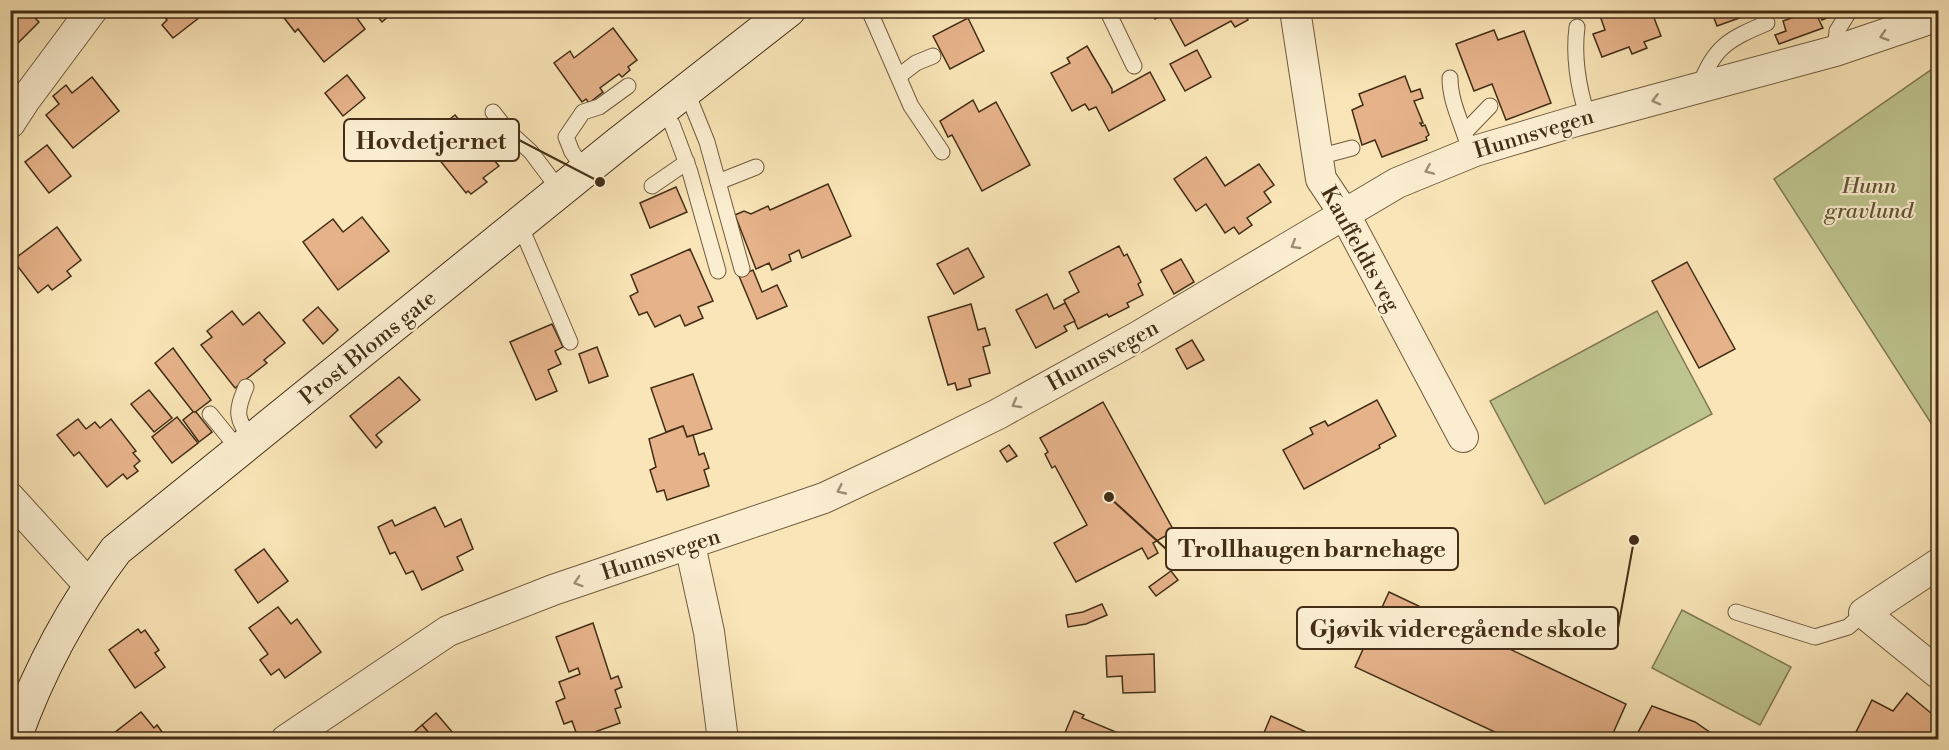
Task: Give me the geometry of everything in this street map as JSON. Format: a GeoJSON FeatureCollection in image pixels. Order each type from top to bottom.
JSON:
{"type":"FeatureCollection","features":[{"type":"Feature","properties":{"kind":"main road","name":"Prost Bloms gate"},"geometry":{"type":"LineString","coordinates":[[14,740],[53,648],[89,585],[116,550],[686,90],[789,10]]}},
{"type":"Feature","properties":{"kind":"street"},"geometry":{"type":"LineString","coordinates":[[10,123],[92,10]]}},
{"type":"Feature","properties":{"kind":"street","name":"Kauffeldts veg"},"geometry":{"type":"LineString","coordinates":[[1295,10],[1321,179],[1345,215],[1428,355],[1463,437]]}},
{"type":"Feature","properties":{"kind":"street","name":"Hunnsvegen"},"geometry":{"type":"LineString","coordinates":[[286,740],[448,631],[553,590],[824,498],[998,414],[1139,336],[1468,142],[1588,118],[1835,51],[1938,16]]}},
{"type":"Feature","properties":{"kind":"street"},"geometry":{"type":"LineString","coordinates":[[10,498],[89,585]]}},
{"type":"Feature","properties":{"kind":"street"},"geometry":{"type":"LineString","coordinates":[[690,545],[710,632],[723,740]]}},
{"type":"Feature","properties":{"kind":"street"},"geometry":{"type":"LineString","coordinates":[[1938,564],[1864,612],[1938,673]]}},
{"type":"Feature","properties":{"kind":"lane"},"geometry":{"type":"LineString","coordinates":[[870,10],[911,106],[942,152]]}},
{"type":"Feature","properties":{"kind":"lane"},"geometry":{"type":"LineString","coordinates":[[1107,10],[1134,66]]}},
{"type":"Feature","properties":{"kind":"lane"},"geometry":{"type":"LineString","coordinates":[[1835,51],[1837,31],[1850,10]]}},
{"type":"Feature","properties":{"kind":"lane"},"geometry":{"type":"LineString","coordinates":[[1699,88],[1706,68],[1731,38],[1767,23]]}},
{"type":"Feature","properties":{"kind":"lane"},"geometry":{"type":"LineString","coordinates":[[1577,27],[1576,69],[1588,118]]}},
{"type":"Feature","properties":{"kind":"lane"},"geometry":{"type":"LineString","coordinates":[[898,76],[916,63],[933,56]]}},
{"type":"Feature","properties":{"kind":"lane"},"geometry":{"type":"LineString","coordinates":[[1450,78],[1456,112],[1468,142]]}},
{"type":"Feature","properties":{"kind":"lane"},"geometry":{"type":"LineString","coordinates":[[574,182],[572,152],[566,136],[583,111],[599,107],[628,86]]}},
{"type":"Feature","properties":{"kind":"lane"},"geometry":{"type":"LineString","coordinates":[[686,90],[707,142],[742,269]]}},
{"type":"Feature","properties":{"kind":"lane"},"geometry":{"type":"LineString","coordinates":[[1468,142],[1490,106]]}},
{"type":"Feature","properties":{"kind":"lane"},"geometry":{"type":"LineString","coordinates":[[493,112],[507,130],[531,152],[574,182]]}},
{"type":"Feature","properties":{"kind":"lane"},"geometry":{"type":"LineString","coordinates":[[672,124],[687,162],[718,272]]}},
{"type":"Feature","properties":{"kind":"lane"},"geometry":{"type":"LineString","coordinates":[[1317,157],[1352,148]]}},
{"type":"Feature","properties":{"kind":"lane"},"geometry":{"type":"LineString","coordinates":[[652,186],[687,162]]}},
{"type":"Feature","properties":{"kind":"lane"},"geometry":{"type":"LineString","coordinates":[[718,182],[756,166]]}},
{"type":"Feature","properties":{"kind":"lane"},"geometry":{"type":"LineString","coordinates":[[520,225],[570,342]]}},
{"type":"Feature","properties":{"kind":"lane"},"geometry":{"type":"LineString","coordinates":[[246,387],[238,406],[238,422],[246,446]]}},
{"type":"Feature","properties":{"kind":"lane"},"geometry":{"type":"LineString","coordinates":[[210,414],[246,446]]}},
{"type":"Feature","properties":{"kind":"lane"},"geometry":{"type":"LineString","coordinates":[[1736,612],[1815,637],[1848,627],[1864,612]]}},
{"type":"Feature","properties":{"kind":"green space","name":"Hunn gravlund"},"geometry":{"type":"Polygon","coordinates":[[[1938,65],[1938,434],[1774,179],[1938,65]]]}},
{"type":"Feature","properties":{"kind":"green space"},"geometry":{"type":"Polygon","coordinates":[[[1657,311],[1712,414],[1545,504],[1490,401],[1657,311]]]}},
{"type":"Feature","properties":{"kind":"green space"},"geometry":{"type":"Polygon","coordinates":[[[1682,610],[1791,667],[1760,725],[1652,668],[1682,610]]]}},
{"type":"Feature","properties":{"kind":"building"},"geometry":{"type":"Polygon","coordinates":[[[10,10],[27,10],[39,22],[15,46],[10,42],[10,10]]]}},
{"type":"Feature","properties":{"kind":"building"},"geometry":{"type":"Polygon","coordinates":[[[159,10],[209,10],[173,38],[162,25],[167,20],[159,10]]]}},
{"type":"Feature","properties":{"kind":"building"},"geometry":{"type":"Polygon","coordinates":[[[278,10],[351,10],[365,29],[324,62],[298,29],[295,32],[278,10]]]}},
{"type":"Feature","properties":{"kind":"building"},"geometry":{"type":"Polygon","coordinates":[[[363,10],[396,10],[382,22],[374,12],[368,16],[363,10]]]}},
{"type":"Feature","properties":{"kind":"building"},"geometry":{"type":"Polygon","coordinates":[[[1151,10],[1244,10],[1248,20],[1235,27],[1231,21],[1185,46],[1167,13],[1155,19],[1151,10]]]}},
{"type":"Feature","properties":{"kind":"building"},"geometry":{"type":"Polygon","coordinates":[[[1598,10],[1651,10],[1661,36],[1644,42],[1647,48],[1632,54],[1629,47],[1602,57],[1593,34],[1605,30],[1598,10]]]}},
{"type":"Feature","properties":{"kind":"building"},"geometry":{"type":"Polygon","coordinates":[[[1711,10],[1740,10],[1742,17],[1717,26],[1711,10]]]}},
{"type":"Feature","properties":{"kind":"building"},"geometry":{"type":"Polygon","coordinates":[[[1814,10],[1823,28],[1779,44],[1775,35],[1786,31],[1783,21],[1814,10]]]}},
{"type":"Feature","properties":{"kind":"building"},"geometry":{"type":"Polygon","coordinates":[[[1814,10],[1835,10],[1834,15],[1822,20],[1820,16],[1817,17],[1814,10]]]}},
{"type":"Feature","properties":{"kind":"building"},"geometry":{"type":"Polygon","coordinates":[[[968,18],[984,51],[950,69],[933,36],[968,18]]]}},
{"type":"Feature","properties":{"kind":"building"},"geometry":{"type":"Polygon","coordinates":[[[613,28],[637,60],[628,67],[630,70],[622,77],[619,74],[600,88],[603,92],[589,103],[586,99],[582,102],[554,63],[570,51],[574,58],[613,28]]]}},
{"type":"Feature","properties":{"kind":"building"},"geometry":{"type":"Polygon","coordinates":[[[1494,30],[1498,40],[1524,31],[1551,103],[1506,120],[1492,84],[1474,91],[1456,44],[1494,30]]]}},
{"type":"Feature","properties":{"kind":"building"},"geometry":{"type":"Polygon","coordinates":[[[1087,46],[1112,89],[1112,93],[1150,72],[1165,100],[1109,131],[1096,107],[1089,110],[1085,104],[1072,111],[1051,73],[1070,63],[1067,58],[1087,46]]]}},
{"type":"Feature","properties":{"kind":"building"},"geometry":{"type":"Polygon","coordinates":[[[1197,50],[1211,77],[1185,91],[1170,64],[1197,50]]]}},
{"type":"Feature","properties":{"kind":"building"},"geometry":{"type":"Polygon","coordinates":[[[347,75],[365,98],[343,116],[325,93],[347,75]]]}},
{"type":"Feature","properties":{"kind":"building"},"geometry":{"type":"Polygon","coordinates":[[[1405,76],[1411,92],[1420,89],[1423,98],[1414,101],[1423,123],[1420,123],[1422,126],[1425,125],[1429,135],[1426,137],[1427,140],[1382,157],[1375,140],[1362,145],[1352,110],[1363,105],[1359,94],[1405,76]]]}},
{"type":"Feature","properties":{"kind":"building"},"geometry":{"type":"Polygon","coordinates":[[[92,77],[119,111],[73,148],[46,115],[59,104],[53,96],[66,85],[72,93],[92,77]]]}},
{"type":"Feature","properties":{"kind":"building"},"geometry":{"type":"Polygon","coordinates":[[[973,100],[979,112],[996,102],[1030,165],[982,191],[952,135],[948,137],[940,121],[973,100]]]}},
{"type":"Feature","properties":{"kind":"building"},"geometry":{"type":"Polygon","coordinates":[[[455,115],[499,166],[483,178],[487,182],[471,194],[468,191],[466,193],[438,158],[435,160],[420,142],[455,115]]]}},
{"type":"Feature","properties":{"kind":"building"},"geometry":{"type":"Polygon","coordinates":[[[47,145],[71,176],[49,193],[25,162],[47,145]]]}},
{"type":"Feature","properties":{"kind":"building"},"geometry":{"type":"Polygon","coordinates":[[[1206,157],[1225,186],[1259,164],[1274,185],[1264,192],[1271,202],[1247,218],[1252,225],[1239,234],[1234,227],[1225,233],[1206,204],[1196,211],[1174,179],[1206,157]]]}},
{"type":"Feature","properties":{"kind":"building"},"geometry":{"type":"Polygon","coordinates":[[[828,184],[851,236],[802,258],[799,250],[789,255],[791,261],[772,270],[769,263],[756,269],[735,215],[744,211],[751,214],[768,206],[770,210],[828,184]]]}},
{"type":"Feature","properties":{"kind":"building"},"geometry":{"type":"Polygon","coordinates":[[[676,187],[687,212],[650,228],[640,203],[676,187]]]}},
{"type":"Feature","properties":{"kind":"building"},"geometry":{"type":"Polygon","coordinates":[[[362,217],[389,251],[338,290],[303,242],[333,219],[343,232],[362,217]]]}},
{"type":"Feature","properties":{"kind":"building"},"geometry":{"type":"Polygon","coordinates":[[[57,227],[81,260],[67,271],[71,276],[52,290],[48,285],[38,293],[13,260],[57,227]]]}},
{"type":"Feature","properties":{"kind":"building"},"geometry":{"type":"Polygon","coordinates":[[[1119,246],[1124,256],[1127,254],[1141,282],[1138,284],[1143,295],[1127,303],[1129,307],[1109,317],[1107,314],[1078,329],[1064,300],[1079,292],[1069,272],[1119,246]]]}},
{"type":"Feature","properties":{"kind":"building"},"geometry":{"type":"Polygon","coordinates":[[[968,248],[984,277],[954,294],[937,264],[968,248]]]}},
{"type":"Feature","properties":{"kind":"building"},"geometry":{"type":"Polygon","coordinates":[[[690,249],[713,301],[698,307],[703,318],[685,326],[680,315],[655,327],[647,312],[639,315],[630,296],[638,292],[631,275],[690,249]]]}},
{"type":"Feature","properties":{"kind":"building"},"geometry":{"type":"Polygon","coordinates":[[[1181,259],[1194,282],[1174,294],[1161,270],[1181,259]]]}},
{"type":"Feature","properties":{"kind":"building"},"geometry":{"type":"Polygon","coordinates":[[[1687,262],[1735,349],[1699,368],[1652,281],[1687,262]]]}},
{"type":"Feature","properties":{"kind":"building"},"geometry":{"type":"Polygon","coordinates":[[[753,270],[762,292],[777,285],[787,306],[757,319],[739,276],[753,270]]]}},
{"type":"Feature","properties":{"kind":"building"},"geometry":{"type":"Polygon","coordinates":[[[1047,294],[1054,309],[1065,303],[1075,321],[1064,326],[1067,331],[1036,348],[1016,310],[1047,294]]]}},
{"type":"Feature","properties":{"kind":"building"},"geometry":{"type":"Polygon","coordinates":[[[971,304],[978,330],[985,328],[990,345],[983,347],[990,373],[969,379],[971,386],[957,390],[955,383],[948,385],[928,317],[971,304]]]}},
{"type":"Feature","properties":{"kind":"building"},"geometry":{"type":"Polygon","coordinates":[[[318,307],[338,330],[323,344],[303,320],[318,307]]]}},
{"type":"Feature","properties":{"kind":"building"},"geometry":{"type":"Polygon","coordinates":[[[232,311],[243,325],[259,312],[285,343],[264,360],[267,363],[235,388],[201,345],[212,337],[207,331],[232,311]]]}},
{"type":"Feature","properties":{"kind":"building"},"geometry":{"type":"Polygon","coordinates":[[[552,324],[563,347],[555,351],[561,364],[548,370],[557,391],[536,400],[510,342],[552,324]]]}},
{"type":"Feature","properties":{"kind":"building"},"geometry":{"type":"Polygon","coordinates":[[[1192,340],[1204,360],[1187,369],[1176,349],[1192,340]]]}},
{"type":"Feature","properties":{"kind":"building"},"geometry":{"type":"Polygon","coordinates":[[[597,347],[608,376],[589,383],[579,354],[597,347]]]}},
{"type":"Feature","properties":{"kind":"building"},"geometry":{"type":"Polygon","coordinates":[[[173,348],[211,400],[194,413],[155,363],[173,348]]]}},
{"type":"Feature","properties":{"kind":"building"},"geometry":{"type":"Polygon","coordinates":[[[693,374],[712,429],[687,437],[683,426],[666,432],[651,388],[693,374]]]}},
{"type":"Feature","properties":{"kind":"building"},"geometry":{"type":"Polygon","coordinates":[[[399,377],[420,400],[376,435],[382,442],[376,448],[350,416],[399,377]]]}},
{"type":"Feature","properties":{"kind":"building"},"geometry":{"type":"Polygon","coordinates":[[[149,390],[172,418],[154,432],[131,404],[149,390]]]}},
{"type":"Feature","properties":{"kind":"building"},"geometry":{"type":"Polygon","coordinates":[[[1377,400],[1396,436],[1379,445],[1380,448],[1304,489],[1283,450],[1313,434],[1310,428],[1325,421],[1328,426],[1377,400]]]}},
{"type":"Feature","properties":{"kind":"building"},"geometry":{"type":"Polygon","coordinates":[[[1103,402],[1174,531],[1153,543],[1158,553],[1148,559],[1142,548],[1076,582],[1054,543],[1087,525],[1055,466],[1052,468],[1045,454],[1048,452],[1040,438],[1103,402]]]}},
{"type":"Feature","properties":{"kind":"building"},"geometry":{"type":"Polygon","coordinates":[[[196,412],[212,432],[199,442],[183,420],[196,412]]]}},
{"type":"Feature","properties":{"kind":"building"},"geometry":{"type":"Polygon","coordinates":[[[177,417],[198,443],[172,463],[152,437],[177,417]]]}},
{"type":"Feature","properties":{"kind":"building"},"geometry":{"type":"Polygon","coordinates":[[[78,419],[86,429],[95,422],[100,428],[111,419],[136,451],[133,453],[140,461],[134,466],[138,471],[127,479],[123,474],[107,487],[79,452],[74,456],[57,435],[78,419]]]}},
{"type":"Feature","properties":{"kind":"building"},"geometry":{"type":"Polygon","coordinates":[[[683,426],[687,437],[693,435],[699,455],[704,453],[709,468],[704,470],[709,486],[667,500],[664,490],[657,492],[650,470],[656,467],[649,439],[683,426]]]}},
{"type":"Feature","properties":{"kind":"building"},"geometry":{"type":"Polygon","coordinates":[[[1009,445],[1017,456],[1007,462],[1000,451],[1009,445]]]}},
{"type":"Feature","properties":{"kind":"building"},"geometry":{"type":"Polygon","coordinates":[[[435,507],[445,527],[461,519],[473,549],[457,557],[463,570],[422,590],[413,571],[406,574],[395,552],[390,554],[378,527],[392,520],[395,526],[435,507]]]}},
{"type":"Feature","properties":{"kind":"building"},"geometry":{"type":"Polygon","coordinates":[[[264,549],[288,581],[258,603],[235,570],[264,549]]]}},
{"type":"Feature","properties":{"kind":"building"},"geometry":{"type":"Polygon","coordinates":[[[1171,571],[1178,580],[1156,596],[1149,587],[1171,571]]]}},
{"type":"Feature","properties":{"kind":"building"},"geometry":{"type":"Polygon","coordinates":[[[1389,592],[1626,704],[1610,740],[1512,740],[1355,667],[1389,592]]]}},
{"type":"Feature","properties":{"kind":"building"},"geometry":{"type":"Polygon","coordinates":[[[1102,604],[1107,615],[1086,624],[1068,627],[1066,615],[1083,612],[1102,604]]]}},
{"type":"Feature","properties":{"kind":"building"},"geometry":{"type":"Polygon","coordinates":[[[278,607],[291,624],[297,619],[321,652],[285,678],[279,669],[271,675],[260,660],[268,654],[249,628],[278,607]]]}},
{"type":"Feature","properties":{"kind":"building"},"geometry":{"type":"Polygon","coordinates":[[[593,623],[611,679],[618,676],[622,687],[615,690],[621,707],[615,709],[620,723],[578,738],[572,721],[564,724],[556,702],[565,698],[559,682],[580,674],[578,668],[569,672],[556,637],[593,623]]]}},
{"type":"Feature","properties":{"kind":"building"},"geometry":{"type":"Polygon","coordinates":[[[138,629],[141,633],[145,630],[159,650],[155,653],[165,667],[135,688],[109,650],[138,629]]]}},
{"type":"Feature","properties":{"kind":"building"},"geometry":{"type":"Polygon","coordinates":[[[1154,654],[1155,692],[1123,693],[1122,676],[1107,677],[1106,656],[1154,654]]]}},
{"type":"Feature","properties":{"kind":"building"},"geometry":{"type":"Polygon","coordinates":[[[1907,693],[1938,719],[1938,740],[1852,740],[1872,700],[1893,711],[1907,693]]]}},
{"type":"Feature","properties":{"kind":"building"},"geometry":{"type":"Polygon","coordinates":[[[1652,706],[1695,722],[1721,740],[1634,740],[1652,706]]]}},
{"type":"Feature","properties":{"kind":"building"},"geometry":{"type":"Polygon","coordinates":[[[1074,711],[1084,715],[1082,718],[1135,740],[1062,740],[1074,711]]]}},
{"type":"Feature","properties":{"kind":"building"},"geometry":{"type":"Polygon","coordinates":[[[141,712],[154,728],[157,725],[165,736],[163,740],[105,740],[141,712]]]}},
{"type":"Feature","properties":{"kind":"building"},"geometry":{"type":"Polygon","coordinates":[[[436,713],[459,740],[435,740],[422,725],[436,713]]]}},
{"type":"Feature","properties":{"kind":"building"},"geometry":{"type":"Polygon","coordinates":[[[1271,716],[1306,732],[1303,740],[1261,740],[1271,716]]]}},
{"type":"Feature","properties":{"kind":"building"},"geometry":{"type":"Polygon","coordinates":[[[422,725],[435,740],[405,740],[422,725]]]}},
{"type":"Feature","properties":{"kind":"place","name":"Hovdetjernet"},"geometry":{"type":"Point","coordinates":[600,182]}},
{"type":"Feature","properties":{"kind":"place","name":"Trollhaugen barnehage"},"geometry":{"type":"Point","coordinates":[1109,497]}},
{"type":"Feature","properties":{"kind":"place","name":"Gjøvik videregående skole"},"geometry":{"type":"Point","coordinates":[1634,540]}}]}
